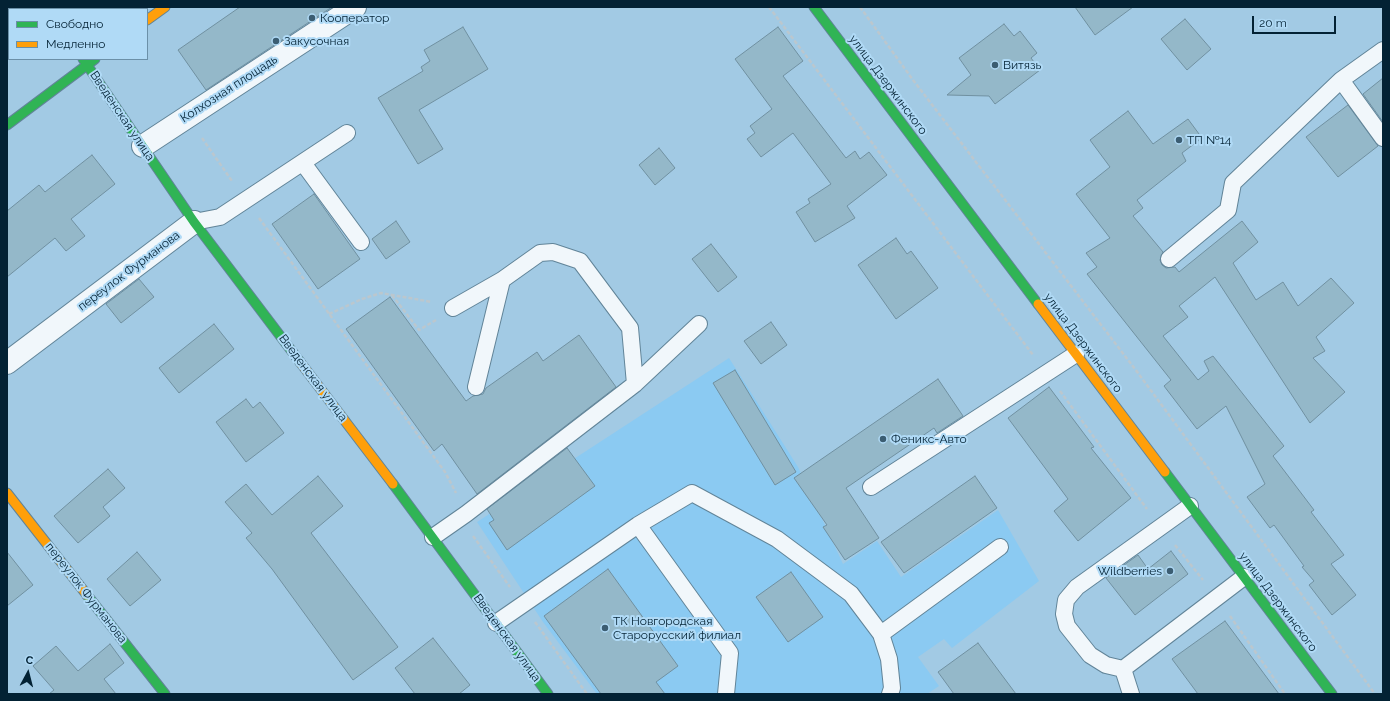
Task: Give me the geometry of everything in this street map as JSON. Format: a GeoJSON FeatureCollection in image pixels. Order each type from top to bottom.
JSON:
{"type":"FeatureCollection","features":[{"type":"Feature","properties":{"kind":"street"},"geometry":{"type":"LineString","coordinates":[[148,19],[165,7]]}},
{"type":"Feature","properties":{"kind":"street","name":"Колхозная площадь"},"geometry":{"type":"LineString","coordinates":[[143,146],[356,7]]}},
{"type":"Feature","properties":{"kind":"street","name":"улица Дзержинского"},"geometry":{"type":"LineString","coordinates":[[814,7],[1332,694]]}},
{"type":"Feature","properties":{"kind":"street"},"geometry":{"type":"LineString","coordinates":[[7,125],[88,61]]}},
{"type":"Feature","properties":{"kind":"street","name":"Введенская улица"},"geometry":{"type":"LineString","coordinates":[[88,61],[194,222],[433,537],[548,694]]}},
{"type":"Feature","properties":{"kind":"street","name":"переулок Фурманова"},"geometry":{"type":"LineString","coordinates":[[7,364],[194,222]]}},
{"type":"Feature","properties":{"kind":"street","name":"переулок Фурманова"},"geometry":{"type":"LineString","coordinates":[[7,493],[165,694]]}},
{"type":"Feature","properties":{"kind":"lane"},"geometry":{"type":"LineString","coordinates":[[1168,259],[1228,210],[1233,183],[1341,80],[1383,50]]}},
{"type":"Feature","properties":{"kind":"lane"},"geometry":{"type":"LineString","coordinates":[[1341,80],[1383,138]]}},
{"type":"Feature","properties":{"kind":"lane"},"geometry":{"type":"LineString","coordinates":[[194,222],[220,217],[348,133]]}},
{"type":"Feature","properties":{"kind":"lane"},"geometry":{"type":"LineString","coordinates":[[303,163],[361,242]]}},
{"type":"Feature","properties":{"kind":"lane"},"geometry":{"type":"LineString","coordinates":[[454,308],[502,280],[540,253],[553,252],[580,262],[630,328],[635,384]]}},
{"type":"Feature","properties":{"kind":"lane"},"geometry":{"type":"LineString","coordinates":[[476,387],[502,280]]}},
{"type":"Feature","properties":{"kind":"lane"},"geometry":{"type":"LineString","coordinates":[[433,537],[466,514],[635,384],[699,324]]}},
{"type":"Feature","properties":{"kind":"lane"},"geometry":{"type":"LineString","coordinates":[[871,488],[1076,354]]}},
{"type":"Feature","properties":{"kind":"lane"},"geometry":{"type":"LineString","coordinates":[[496,623],[638,525],[692,493],[777,539],[851,594],[881,634],[889,659],[892,688],[890,694]]}},
{"type":"Feature","properties":{"kind":"lane"},"geometry":{"type":"LineString","coordinates":[[1123,669],[1106,665],[1090,655],[1066,626],[1064,614],[1066,600],[1077,587],[1190,506]]}},
{"type":"Feature","properties":{"kind":"lane"},"geometry":{"type":"LineString","coordinates":[[638,525],[730,653],[726,694]]}},
{"type":"Feature","properties":{"kind":"lane"},"geometry":{"type":"LineString","coordinates":[[881,634],[1000,547]]}},
{"type":"Feature","properties":{"kind":"lane"},"geometry":{"type":"LineString","coordinates":[[1123,669],[1244,577]]}},
{"type":"Feature","properties":{"kind":"lane"},"geometry":{"type":"LineString","coordinates":[[1123,669],[1131,694]]}},
{"type":"Feature","properties":{"kind":"path"},"geometry":{"type":"LineString","coordinates":[[769,7],[1161,527],[1217,598],[1285,694]]}},
{"type":"Feature","properties":{"kind":"path"},"geometry":{"type":"LineString","coordinates":[[860,7],[913,80],[1138,373],[1375,694]]}},
{"type":"Feature","properties":{"kind":"path"},"geometry":{"type":"LineString","coordinates":[[187,116],[246,200],[445,472],[466,514],[469,530],[514,593]]}},
{"type":"Feature","properties":{"kind":"path"},"geometry":{"type":"LineString","coordinates":[[329,314],[362,299],[381,293],[421,299],[454,308]]}},
{"type":"Feature","properties":{"kind":"path"},"geometry":{"type":"LineString","coordinates":[[391,294],[419,330],[454,308]]}},
{"type":"Feature","properties":{"kind":"path"},"geometry":{"type":"LineString","coordinates":[[532,618],[587,694]]}},
{"type":"Feature","properties":{"kind":"shaded area"},"geometry":{"type":"Polygon","coordinates":[[[729,358],[798,467],[843,564],[877,541],[901,577],[998,510],[1039,581],[952,648],[944,639],[918,657],[939,686],[927,694],[597,694],[543,622],[477,522],[729,358]]]}},
{"type":"Feature","properties":{"kind":"building"},"geometry":{"type":"Polygon","coordinates":[[[240,7],[332,7],[206,90],[178,50],[240,7]]]}},
{"type":"Feature","properties":{"kind":"building"},"geometry":{"type":"Polygon","coordinates":[[[1075,7],[1133,7],[1095,35],[1075,7]]]}},
{"type":"Feature","properties":{"kind":"building"},"geometry":{"type":"Polygon","coordinates":[[[1185,19],[1211,49],[1187,70],[1161,39],[1185,19]]]}},
{"type":"Feature","properties":{"kind":"building"},"geometry":{"type":"Polygon","coordinates":[[[1004,24],[1014,36],[1020,31],[1037,53],[1031,58],[1040,70],[995,104],[989,96],[947,95],[971,75],[959,58],[1004,24]]]}},
{"type":"Feature","properties":{"kind":"building"},"geometry":{"type":"Polygon","coordinates":[[[463,27],[488,69],[419,110],[443,149],[418,164],[378,98],[423,71],[421,67],[430,61],[424,50],[463,27]]]}},
{"type":"Feature","properties":{"kind":"building"},"geometry":{"type":"Polygon","coordinates":[[[778,27],[803,61],[783,76],[846,158],[855,151],[860,159],[869,152],[887,175],[847,206],[855,218],[815,242],[796,212],[810,203],[808,199],[831,184],[793,133],[761,157],[747,139],[755,133],[750,126],[772,109],[735,59],[778,27]]]}},
{"type":"Feature","properties":{"kind":"building"},"geometry":{"type":"Polygon","coordinates":[[[1383,78],[1383,122],[1363,94],[1383,78]]]}},
{"type":"Feature","properties":{"kind":"building"},"geometry":{"type":"Polygon","coordinates":[[[1348,105],[1378,146],[1338,177],[1306,137],[1348,105]]]}},
{"type":"Feature","properties":{"kind":"building"},"geometry":{"type":"Polygon","coordinates":[[[1128,111],[1153,144],[1188,119],[1202,138],[1182,153],[1186,161],[1137,200],[1143,208],[1133,216],[1163,252],[1160,260],[1162,265],[1166,268],[1175,267],[1179,272],[1242,221],[1258,242],[1233,263],[1256,300],[1283,282],[1298,306],[1331,278],[1354,303],[1316,337],[1325,351],[1313,358],[1345,392],[1310,423],[1215,277],[1179,306],[1188,317],[1163,336],[1198,380],[1209,371],[1204,361],[1213,356],[1284,446],[1273,456],[1314,510],[1311,512],[1344,555],[1331,564],[1356,595],[1332,615],[1309,585],[1314,581],[1302,567],[1304,566],[1274,525],[1270,528],[1247,497],[1265,484],[1226,406],[1197,429],[1164,386],[1171,380],[1087,274],[1097,267],[1086,253],[1110,238],[1076,194],[1110,167],[1090,140],[1128,111]]]}},
{"type":"Feature","properties":{"kind":"building"},"geometry":{"type":"Polygon","coordinates":[[[659,148],[675,168],[655,185],[639,165],[659,148]]]}},
{"type":"Feature","properties":{"kind":"building"},"geometry":{"type":"Polygon","coordinates":[[[92,155],[115,184],[71,219],[85,236],[66,251],[55,238],[7,277],[7,211],[39,185],[45,192],[92,155]]]}},
{"type":"Feature","properties":{"kind":"building"},"geometry":{"type":"Polygon","coordinates":[[[314,194],[360,259],[318,289],[272,224],[314,194]]]}},
{"type":"Feature","properties":{"kind":"building"},"geometry":{"type":"Polygon","coordinates":[[[396,221],[410,242],[386,259],[372,239],[396,221]]]}},
{"type":"Feature","properties":{"kind":"building"},"geometry":{"type":"Polygon","coordinates":[[[896,238],[907,254],[911,251],[938,288],[896,319],[858,265],[896,238]]]}},
{"type":"Feature","properties":{"kind":"building"},"geometry":{"type":"Polygon","coordinates":[[[711,244],[737,277],[718,292],[692,259],[711,244]]]}},
{"type":"Feature","properties":{"kind":"building"},"geometry":{"type":"Polygon","coordinates":[[[139,279],[154,297],[121,323],[106,304],[139,279]]]}},
{"type":"Feature","properties":{"kind":"building"},"geometry":{"type":"Polygon","coordinates":[[[390,297],[466,401],[473,396],[483,394],[486,388],[537,352],[543,361],[579,335],[616,387],[477,494],[442,444],[434,451],[346,329],[390,297]]]}},
{"type":"Feature","properties":{"kind":"building"},"geometry":{"type":"Polygon","coordinates":[[[771,322],[787,345],[761,364],[744,341],[771,322]]]}},
{"type":"Feature","properties":{"kind":"building"},"geometry":{"type":"Polygon","coordinates":[[[214,324],[234,349],[179,393],[159,368],[214,324]]]}},
{"type":"Feature","properties":{"kind":"building"},"geometry":{"type":"Polygon","coordinates":[[[735,370],[796,472],[775,485],[713,383],[735,370]]]}},
{"type":"Feature","properties":{"kind":"building"},"geometry":{"type":"Polygon","coordinates":[[[938,379],[963,416],[937,433],[934,428],[846,488],[879,538],[845,560],[823,527],[827,525],[794,478],[938,379]]]}},
{"type":"Feature","properties":{"kind":"building"},"geometry":{"type":"Polygon","coordinates":[[[1049,387],[1094,447],[1091,448],[1131,498],[1078,541],[1054,511],[1068,499],[1008,418],[1049,387]]]}},
{"type":"Feature","properties":{"kind":"building"},"geometry":{"type":"Polygon","coordinates":[[[246,399],[253,408],[260,402],[284,433],[246,462],[216,422],[246,399]]]}},
{"type":"Feature","properties":{"kind":"building"},"geometry":{"type":"Polygon","coordinates":[[[567,448],[595,486],[507,550],[489,523],[494,520],[487,509],[567,448]]]}},
{"type":"Feature","properties":{"kind":"building"},"geometry":{"type":"Polygon","coordinates":[[[108,469],[125,488],[103,507],[110,516],[78,543],[54,516],[108,469]]]}},
{"type":"Feature","properties":{"kind":"building"},"geometry":{"type":"Polygon","coordinates":[[[318,476],[343,506],[311,533],[398,647],[353,680],[272,569],[246,538],[252,533],[225,502],[246,484],[272,515],[318,476]]]}},
{"type":"Feature","properties":{"kind":"building"},"geometry":{"type":"Polygon","coordinates":[[[975,476],[997,508],[904,573],[881,542],[975,476]]]}},
{"type":"Feature","properties":{"kind":"building"},"geometry":{"type":"Polygon","coordinates":[[[1171,551],[1188,574],[1135,615],[1106,578],[1138,555],[1148,569],[1171,551]]]}},
{"type":"Feature","properties":{"kind":"building"},"geometry":{"type":"Polygon","coordinates":[[[7,552],[33,585],[7,606],[7,552]]]}},
{"type":"Feature","properties":{"kind":"building"},"geometry":{"type":"Polygon","coordinates":[[[137,552],[161,580],[130,606],[107,579],[137,552]]]}},
{"type":"Feature","properties":{"kind":"building"},"geometry":{"type":"Polygon","coordinates":[[[608,569],[678,666],[656,682],[665,694],[601,694],[544,616],[608,569]]]}},
{"type":"Feature","properties":{"kind":"building"},"geometry":{"type":"Polygon","coordinates":[[[791,572],[823,617],[788,642],[756,597],[791,572]]]}},
{"type":"Feature","properties":{"kind":"building"},"geometry":{"type":"Polygon","coordinates":[[[1225,621],[1279,694],[1198,694],[1172,659],[1225,621]]]}},
{"type":"Feature","properties":{"kind":"building"},"geometry":{"type":"Polygon","coordinates":[[[433,638],[470,685],[459,694],[415,694],[395,668],[433,638]]]}},
{"type":"Feature","properties":{"kind":"building"},"geometry":{"type":"Polygon","coordinates":[[[978,643],[1016,694],[954,694],[938,672],[978,643]]]}},
{"type":"Feature","properties":{"kind":"building"},"geometry":{"type":"Polygon","coordinates":[[[110,644],[124,663],[104,679],[116,694],[49,694],[54,690],[33,666],[56,646],[78,671],[110,644]]]}},
{"type":"Feature","properties":{"kind":"traffic: fast"},"geometry":{"type":"LineString","coordinates":[[814,7],[1038,304]]}},
{"type":"Feature","properties":{"kind":"traffic: fast"},"geometry":{"type":"LineString","coordinates":[[84,60],[194,222],[300,362]]}},
{"type":"Feature","properties":{"kind":"traffic: fast"},"geometry":{"type":"LineString","coordinates":[[7,125],[94,60]]}},
{"type":"Feature","properties":{"kind":"traffic: fast"},"geometry":{"type":"LineString","coordinates":[[1165,472],[1332,694]]}},
{"type":"Feature","properties":{"kind":"traffic: fast"},"geometry":{"type":"LineString","coordinates":[[393,484],[548,694]]}},
{"type":"Feature","properties":{"kind":"traffic: fast"},"geometry":{"type":"LineString","coordinates":[[87,595],[165,694]]}},
{"type":"Feature","properties":{"kind":"traffic: slow"},"geometry":{"type":"LineString","coordinates":[[148,19],[165,7]]}},
{"type":"Feature","properties":{"kind":"traffic: slow"},"geometry":{"type":"LineString","coordinates":[[1038,304],[1165,472]]}},
{"type":"Feature","properties":{"kind":"traffic: slow"},"geometry":{"type":"LineString","coordinates":[[300,362],[393,484]]}},
{"type":"Feature","properties":{"kind":"traffic: slow"},"geometry":{"type":"LineString","coordinates":[[7,493],[87,595]]}},
{"type":"Feature","properties":{"kind":"place","name":"Кооператор"},"geometry":{"type":"Point","coordinates":[312,18]}},
{"type":"Feature","properties":{"kind":"place","name":"Закусочная"},"geometry":{"type":"Point","coordinates":[276,41]}},
{"type":"Feature","properties":{"kind":"place","name":"Витязь"},"geometry":{"type":"Point","coordinates":[995,65]}},
{"type":"Feature","properties":{"kind":"place","name":"ТП №14"},"geometry":{"type":"Point","coordinates":[1179,140]}},
{"type":"Feature","properties":{"kind":"place","name":"Феникс-Авто"},"geometry":{"type":"Point","coordinates":[883,439]}},
{"type":"Feature","properties":{"kind":"place","name":"Wildberries"},"geometry":{"type":"Point","coordinates":[1170,571]}},
{"type":"Feature","properties":{"kind":"place","name":"ТК Новгородская Старорусский филиал"},"geometry":{"type":"Point","coordinates":[605,628]}}]}
